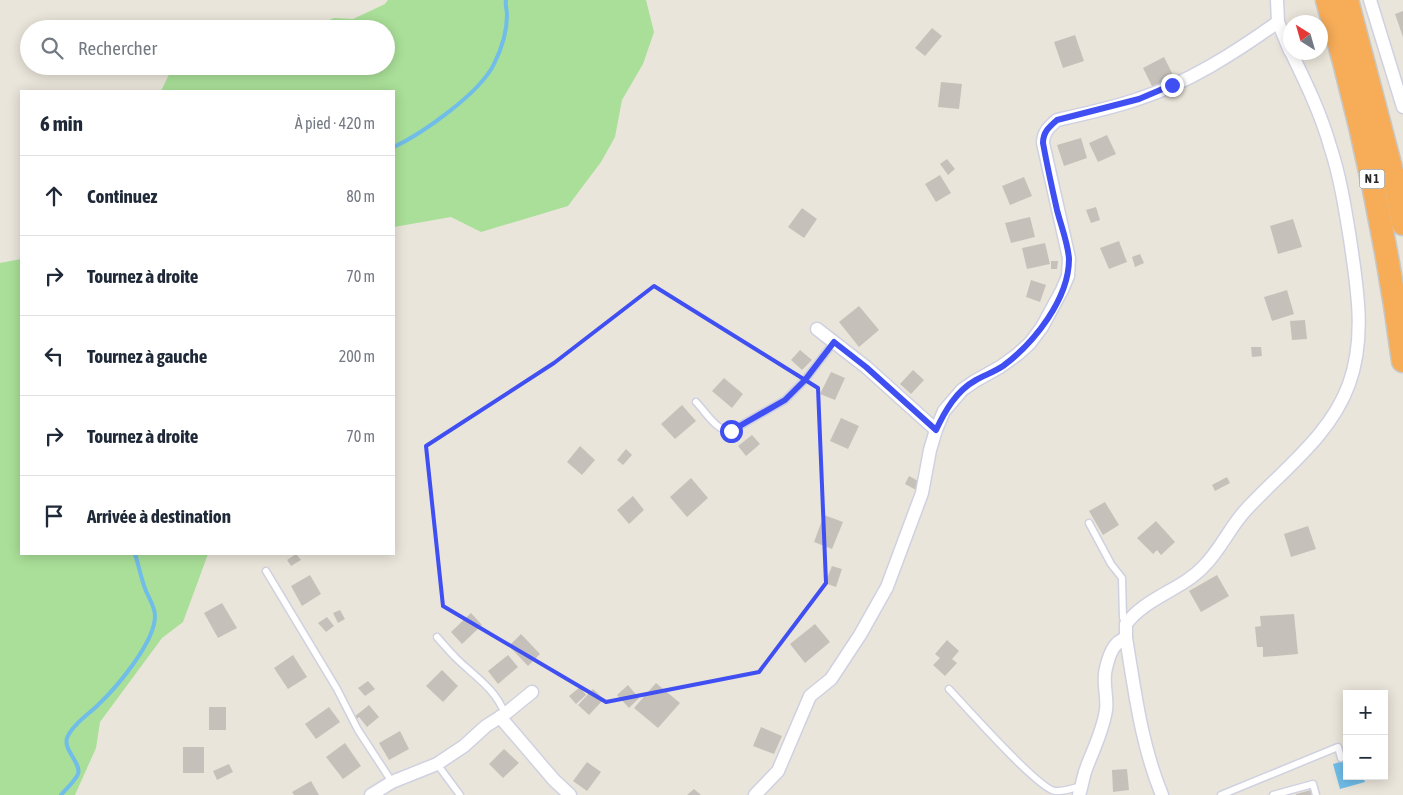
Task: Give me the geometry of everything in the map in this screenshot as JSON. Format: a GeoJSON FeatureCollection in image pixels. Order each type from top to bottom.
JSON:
{"type":"FeatureCollection","features":[{"type":"Feature","properties":{"kind":"highway","name":"N 1"},"geometry":{"type":"LineString","coordinates":[[1327,0],[1343,57],[1375,192],[1397,313],[1403,361]]}},
{"type":"Feature","properties":{"kind":"highway","name":"N 1"},"geometry":{"type":"LineString","coordinates":[[1347,0],[1363,54],[1396,186],[1403,224]]}},
{"type":"Feature","properties":{"kind":"street"},"geometry":{"type":"LineString","coordinates":[[1277,0],[1278,22],[1283,34]]}},
{"type":"Feature","properties":{"kind":"street"},"geometry":{"type":"LineString","coordinates":[[1370,0],[1403,107]]}},
{"type":"Feature","properties":{"kind":"street"},"geometry":{"type":"LineString","coordinates":[[755,795],[778,771],[810,696],[831,679],[888,587],[922,493],[936,430],[944,411],[962,390],[1000,367],[1030,343],[1053,308],[1068,276],[1069,258],[1043,143],[1043,136],[1046,130],[1057,120],[1139,99],[1184,80],[1229,56],[1278,22]]}},
{"type":"Feature","properties":{"kind":"street"},"geometry":{"type":"LineString","coordinates":[[1162,795],[1143,740],[1126,638],[1126,624],[1140,610],[1160,595],[1194,577],[1205,566],[1244,512],[1327,424],[1349,385],[1355,366],[1360,323],[1354,266],[1338,175],[1322,123],[1294,60]]}},
{"type":"Feature","properties":{"kind":"street"},"geometry":{"type":"LineString","coordinates":[[817,329],[866,367],[936,430]]}},
{"type":"Feature","properties":{"kind":"street"},"geometry":{"type":"LineString","coordinates":[[1080,790],[1100,734],[1106,710],[1105,668],[1113,648],[1119,641],[1126,638]]}},
{"type":"Feature","properties":{"kind":"street"},"geometry":{"type":"LineString","coordinates":[[371,795],[392,782],[437,764],[464,746],[486,726],[532,692]]}},
{"type":"Feature","properties":{"kind":"street"},"geometry":{"type":"LineString","coordinates":[[502,715],[554,780],[570,795]]}},
{"type":"Feature","properties":{"kind":"lane"},"geometry":{"type":"LineString","coordinates":[[696,402],[719,428],[731,431],[785,400],[805,380],[834,342]]}},
{"type":"Feature","properties":{"kind":"lane"},"geometry":{"type":"LineString","coordinates":[[1089,523],[1111,564],[1122,578],[1123,618],[1126,624]]}},
{"type":"Feature","properties":{"kind":"lane"},"geometry":{"type":"LineString","coordinates":[[266,570],[337,689],[358,730],[392,782]]}},
{"type":"Feature","properties":{"kind":"lane"},"geometry":{"type":"LineString","coordinates":[[438,636],[455,658],[490,689],[500,701],[502,715]]}},
{"type":"Feature","properties":{"kind":"lane"},"geometry":{"type":"LineString","coordinates":[[949,688],[1029,773],[1046,788],[1055,791],[1080,790]]}},
{"type":"Feature","properties":{"kind":"lane"},"geometry":{"type":"LineString","coordinates":[[1221,795],[1338,747],[1341,758]]}},
{"type":"Feature","properties":{"kind":"lane"},"geometry":{"type":"LineString","coordinates":[[437,764],[460,795]]}},
{"type":"Feature","properties":{"kind":"lane"},"geometry":{"type":"LineString","coordinates":[[1272,795],[1313,784],[1316,795]]}},
{"type":"Feature","properties":{"kind":"highlighted area"},"geometry":{"type":"Polygon","coordinates":[[[654,286],[818,388],[826,583],[759,672],[606,702],[443,606],[426,446],[554,363],[654,286]]]}},
{"type":"Feature","properties":{"kind":"green space"},"geometry":{"type":"Polygon","coordinates":[[[388,0],[646,0],[654,32],[643,64],[622,100],[615,137],[601,162],[568,206],[481,232],[451,217],[395,227],[395,90],[161,90],[169,75],[395,75],[395,20],[329,20],[334,18],[353,19],[385,4],[388,0]]]}},
{"type":"Feature","properties":{"kind":"green space"},"geometry":{"type":"Polygon","coordinates":[[[20,259],[20,555],[208,555],[183,622],[162,638],[100,722],[96,748],[75,795],[0,795],[0,263],[20,259]]]}},
{"type":"Feature","properties":{"kind":"water"},"geometry":{"type":"Polygon","coordinates":[[[1343,761],[1343,780],[1364,780],[1365,782],[1340,789],[1333,764],[1343,761]]]}},
{"type":"Feature","properties":{"kind":"building"},"geometry":{"type":"Polygon","coordinates":[[[1403,11],[1403,37],[1395,14],[1403,11]]]}},
{"type":"Feature","properties":{"kind":"building"},"geometry":{"type":"Polygon","coordinates":[[[932,28],[942,36],[925,56],[915,48],[932,28]]]}},
{"type":"Feature","properties":{"kind":"building"},"geometry":{"type":"Polygon","coordinates":[[[1075,35],[1084,61],[1063,68],[1054,42],[1075,35]]]}},
{"type":"Feature","properties":{"kind":"building"},"geometry":{"type":"Polygon","coordinates":[[[1164,57],[1174,77],[1153,88],[1143,68],[1164,57]]]}},
{"type":"Feature","properties":{"kind":"building"},"geometry":{"type":"Polygon","coordinates":[[[941,82],[962,84],[959,109],[938,107],[941,82]]]}},
{"type":"Feature","properties":{"kind":"building"},"geometry":{"type":"Polygon","coordinates":[[[1107,135],[1116,154],[1098,162],[1089,143],[1107,135]]]}},
{"type":"Feature","properties":{"kind":"building"},"geometry":{"type":"Polygon","coordinates":[[[1081,138],[1087,158],[1064,166],[1057,145],[1081,138]]]}},
{"type":"Feature","properties":{"kind":"building"},"geometry":{"type":"Polygon","coordinates":[[[947,159],[955,169],[948,175],[940,164],[947,159]]]}},
{"type":"Feature","properties":{"kind":"building"},"geometry":{"type":"Polygon","coordinates":[[[940,175],[951,193],[936,202],[925,184],[940,175]]]}},
{"type":"Feature","properties":{"kind":"building"},"geometry":{"type":"Polygon","coordinates":[[[1024,177],[1032,196],[1010,205],[1002,186],[1024,177]]]}},
{"type":"Feature","properties":{"kind":"building"},"geometry":{"type":"Polygon","coordinates":[[[1096,207],[1100,220],[1091,223],[1086,210],[1096,207]]]}},
{"type":"Feature","properties":{"kind":"building"},"geometry":{"type":"Polygon","coordinates":[[[802,208],[817,219],[804,238],[788,227],[802,208]]]}},
{"type":"Feature","properties":{"kind":"building"},"geometry":{"type":"Polygon","coordinates":[[[1030,217],[1035,237],[1011,243],[1005,223],[1030,217]]]}},
{"type":"Feature","properties":{"kind":"building"},"geometry":{"type":"Polygon","coordinates":[[[1293,219],[1302,247],[1278,254],[1270,226],[1293,219]]]}},
{"type":"Feature","properties":{"kind":"building"},"geometry":{"type":"Polygon","coordinates":[[[1119,241],[1127,262],[1109,269],[1100,248],[1119,241]]]}},
{"type":"Feature","properties":{"kind":"building"},"geometry":{"type":"Polygon","coordinates":[[[1045,243],[1050,264],[1027,269],[1022,248],[1045,243]]]}},
{"type":"Feature","properties":{"kind":"building"},"geometry":{"type":"Polygon","coordinates":[[[1140,254],[1144,263],[1135,267],[1132,257],[1140,254]]]}},
{"type":"Feature","properties":{"kind":"building"},"geometry":{"type":"Polygon","coordinates":[[[1051,261],[1058,261],[1057,269],[1051,269],[1051,261]]]}},
{"type":"Feature","properties":{"kind":"building"},"geometry":{"type":"Polygon","coordinates":[[[1031,280],[1046,285],[1040,302],[1026,297],[1031,280]]]}},
{"type":"Feature","properties":{"kind":"building"},"geometry":{"type":"Polygon","coordinates":[[[1287,290],[1294,314],[1272,321],[1264,297],[1287,290]]]}},
{"type":"Feature","properties":{"kind":"building"},"geometry":{"type":"Polygon","coordinates":[[[859,306],[879,330],[859,347],[839,322],[859,306]]]}},
{"type":"Feature","properties":{"kind":"building"},"geometry":{"type":"Polygon","coordinates":[[[1305,320],[1307,339],[1292,340],[1290,321],[1305,320]]]}},
{"type":"Feature","properties":{"kind":"building"},"geometry":{"type":"Polygon","coordinates":[[[1251,347],[1261,347],[1262,356],[1252,357],[1251,347]]]}},
{"type":"Feature","properties":{"kind":"building"},"geometry":{"type":"Polygon","coordinates":[[[800,350],[812,360],[802,370],[791,360],[800,350]]]}},
{"type":"Feature","properties":{"kind":"building"},"geometry":{"type":"Polygon","coordinates":[[[913,370],[924,380],[911,394],[900,384],[913,370]]]}},
{"type":"Feature","properties":{"kind":"building"},"geometry":{"type":"Polygon","coordinates":[[[831,372],[845,378],[835,400],[820,394],[831,372]]]}},
{"type":"Feature","properties":{"kind":"building"},"geometry":{"type":"Polygon","coordinates":[[[724,378],[743,394],[732,408],[712,391],[724,378]]]}},
{"type":"Feature","properties":{"kind":"building"},"geometry":{"type":"Polygon","coordinates":[[[682,405],[696,421],[675,439],[661,424],[682,405]]]}},
{"type":"Feature","properties":{"kind":"building"},"geometry":{"type":"Polygon","coordinates":[[[841,418],[859,426],[848,449],[830,441],[841,418]]]}},
{"type":"Feature","properties":{"kind":"building"},"geometry":{"type":"Polygon","coordinates":[[[752,435],[760,444],[746,456],[738,446],[752,435]]]}},
{"type":"Feature","properties":{"kind":"building"},"geometry":{"type":"Polygon","coordinates":[[[580,446],[595,460],[582,475],[567,462],[580,446]]]}},
{"type":"Feature","properties":{"kind":"building"},"geometry":{"type":"Polygon","coordinates":[[[626,449],[632,455],[623,465],[617,460],[626,449]]]}},
{"type":"Feature","properties":{"kind":"building"},"geometry":{"type":"Polygon","coordinates":[[[909,476],[920,482],[916,490],[905,484],[909,476]]]}},
{"type":"Feature","properties":{"kind":"building"},"geometry":{"type":"Polygon","coordinates":[[[1227,477],[1230,483],[1215,491],[1212,485],[1227,477]]]}},
{"type":"Feature","properties":{"kind":"building"},"geometry":{"type":"Polygon","coordinates":[[[691,478],[708,498],[687,517],[670,497],[691,478]]]}},
{"type":"Feature","properties":{"kind":"building"},"geometry":{"type":"Polygon","coordinates":[[[633,496],[644,510],[629,524],[617,510],[633,496]]]}},
{"type":"Feature","properties":{"kind":"building"},"geometry":{"type":"Polygon","coordinates":[[[1105,502],[1119,525],[1103,535],[1089,511],[1105,502]]]}},
{"type":"Feature","properties":{"kind":"building"},"geometry":{"type":"Polygon","coordinates":[[[824,515],[843,522],[832,549],[814,542],[824,515]]]}},
{"type":"Feature","properties":{"kind":"building"},"geometry":{"type":"Polygon","coordinates":[[[1156,521],[1175,542],[1161,555],[1157,550],[1153,554],[1137,538],[1156,521]]]}},
{"type":"Feature","properties":{"kind":"building"},"geometry":{"type":"Polygon","coordinates":[[[1308,526],[1316,549],[1291,557],[1284,534],[1308,526]]]}},
{"type":"Feature","properties":{"kind":"building"},"geometry":{"type":"Polygon","coordinates":[[[297,555],[301,560],[291,566],[287,560],[297,555]]]}},
{"type":"Feature","properties":{"kind":"building"},"geometry":{"type":"Polygon","coordinates":[[[832,566],[842,569],[836,587],[825,583],[832,566]]]}},
{"type":"Feature","properties":{"kind":"building"},"geometry":{"type":"Polygon","coordinates":[[[310,575],[321,594],[302,606],[291,586],[310,575]]]}},
{"type":"Feature","properties":{"kind":"building"},"geometry":{"type":"Polygon","coordinates":[[[1217,575],[1229,596],[1201,612],[1189,591],[1217,575]]]}},
{"type":"Feature","properties":{"kind":"building"},"geometry":{"type":"Polygon","coordinates":[[[222,603],[237,628],[218,638],[204,613],[222,603]]]}},
{"type":"Feature","properties":{"kind":"building"},"geometry":{"type":"Polygon","coordinates":[[[340,610],[345,619],[338,623],[333,613],[340,610]]]}},
{"type":"Feature","properties":{"kind":"building"},"geometry":{"type":"Polygon","coordinates":[[[471,613],[482,625],[462,644],[451,632],[471,613]]]}},
{"type":"Feature","properties":{"kind":"building"},"geometry":{"type":"Polygon","coordinates":[[[1294,614],[1298,654],[1263,657],[1263,647],[1257,647],[1255,627],[1261,626],[1260,616],[1294,614]]]}},
{"type":"Feature","properties":{"kind":"building"},"geometry":{"type":"Polygon","coordinates":[[[327,617],[334,626],[326,632],[318,623],[327,617]]]}},
{"type":"Feature","properties":{"kind":"building"},"geometry":{"type":"Polygon","coordinates":[[[815,624],[830,642],[805,663],[790,644],[815,624]]]}},
{"type":"Feature","properties":{"kind":"building"},"geometry":{"type":"Polygon","coordinates":[[[521,634],[540,654],[528,666],[509,646],[521,634]]]}},
{"type":"Feature","properties":{"kind":"building"},"geometry":{"type":"Polygon","coordinates":[[[947,640],[959,651],[952,659],[957,663],[945,676],[933,665],[940,658],[935,654],[947,640]]]}},
{"type":"Feature","properties":{"kind":"building"},"geometry":{"type":"Polygon","coordinates":[[[293,655],[307,677],[288,689],[274,668],[293,655]]]}},
{"type":"Feature","properties":{"kind":"building"},"geometry":{"type":"Polygon","coordinates":[[[508,655],[518,667],[498,684],[488,671],[508,655]]]}},
{"type":"Feature","properties":{"kind":"building"},"geometry":{"type":"Polygon","coordinates":[[[442,670],[458,686],[443,702],[426,686],[442,670]]]}},
{"type":"Feature","properties":{"kind":"building"},"geometry":{"type":"Polygon","coordinates":[[[368,681],[375,689],[365,696],[358,688],[368,681]]]}},
{"type":"Feature","properties":{"kind":"building"},"geometry":{"type":"Polygon","coordinates":[[[656,683],[680,703],[658,728],[634,708],[656,683]]]}},
{"type":"Feature","properties":{"kind":"building"},"geometry":{"type":"Polygon","coordinates":[[[628,685],[639,698],[629,708],[617,695],[628,685]]]}},
{"type":"Feature","properties":{"kind":"building"},"geometry":{"type":"Polygon","coordinates":[[[580,687],[586,695],[576,704],[569,696],[580,687]]]}},
{"type":"Feature","properties":{"kind":"building"},"geometry":{"type":"Polygon","coordinates":[[[593,689],[604,699],[589,715],[578,705],[593,689]]]}},
{"type":"Feature","properties":{"kind":"building"},"geometry":{"type":"Polygon","coordinates":[[[369,705],[379,717],[367,727],[359,717],[356,720],[354,717],[369,705]]]}},
{"type":"Feature","properties":{"kind":"building"},"geometry":{"type":"Polygon","coordinates":[[[209,707],[226,707],[226,730],[209,730],[209,707]]]}},
{"type":"Feature","properties":{"kind":"building"},"geometry":{"type":"Polygon","coordinates":[[[329,707],[340,722],[316,739],[305,724],[329,707]]]}},
{"type":"Feature","properties":{"kind":"building"},"geometry":{"type":"Polygon","coordinates":[[[761,727],[782,736],[774,754],[753,746],[761,727]]]}},
{"type":"Feature","properties":{"kind":"building"},"geometry":{"type":"Polygon","coordinates":[[[400,731],[409,749],[389,760],[379,743],[400,731]]]}},
{"type":"Feature","properties":{"kind":"building"},"geometry":{"type":"Polygon","coordinates":[[[345,743],[361,766],[343,779],[326,757],[345,743]]]}},
{"type":"Feature","properties":{"kind":"building"},"geometry":{"type":"Polygon","coordinates":[[[183,747],[204,747],[204,773],[183,773],[183,747]]]}},
{"type":"Feature","properties":{"kind":"building"},"geometry":{"type":"Polygon","coordinates":[[[504,749],[519,763],[503,778],[489,764],[504,749]]]}},
{"type":"Feature","properties":{"kind":"building"},"geometry":{"type":"Polygon","coordinates":[[[587,762],[601,772],[587,791],[573,781],[587,762]]]}},
{"type":"Feature","properties":{"kind":"building"},"geometry":{"type":"Polygon","coordinates":[[[229,764],[233,772],[217,780],[213,771],[229,764]]]}},
{"type":"Feature","properties":{"kind":"building"},"geometry":{"type":"Polygon","coordinates":[[[1127,769],[1129,790],[1113,792],[1112,770],[1127,769]]]}},
{"type":"Feature","properties":{"kind":"building"},"geometry":{"type":"Polygon","coordinates":[[[311,781],[319,795],[294,795],[292,792],[311,781]]]}},
{"type":"Feature","properties":{"kind":"building"},"geometry":{"type":"Polygon","coordinates":[[[694,789],[701,795],[687,795],[694,789]]]}},
{"type":"Feature","properties":{"kind":"building"},"geometry":{"type":"Polygon","coordinates":[[[1311,790],[1313,795],[1296,795],[1296,794],[1311,790]]]}},
{"type":"Feature","properties":{"kind":"waterway"},"geometry":{"type":"LineString","coordinates":[[395,146],[450,111],[477,87],[487,75],[497,59],[503,40],[507,21],[506,0]]}},
{"type":"Feature","properties":{"kind":"waterway"},"geometry":{"type":"LineString","coordinates":[[61,795],[73,782],[79,770],[66,743],[69,733],[106,697],[134,664],[153,627],[154,609],[144,586],[135,555]]}},
{"type":"Feature","properties":{"kind":"route"},"geometry":{"type":"LineString","coordinates":[[731,431],[785,400],[805,380],[834,342],[866,367],[936,430],[944,411],[962,390],[1000,367],[1030,343],[1053,308],[1068,276],[1069,258],[1043,143],[1043,136],[1046,130],[1057,120],[1139,99],[1172,85]]}}]}
